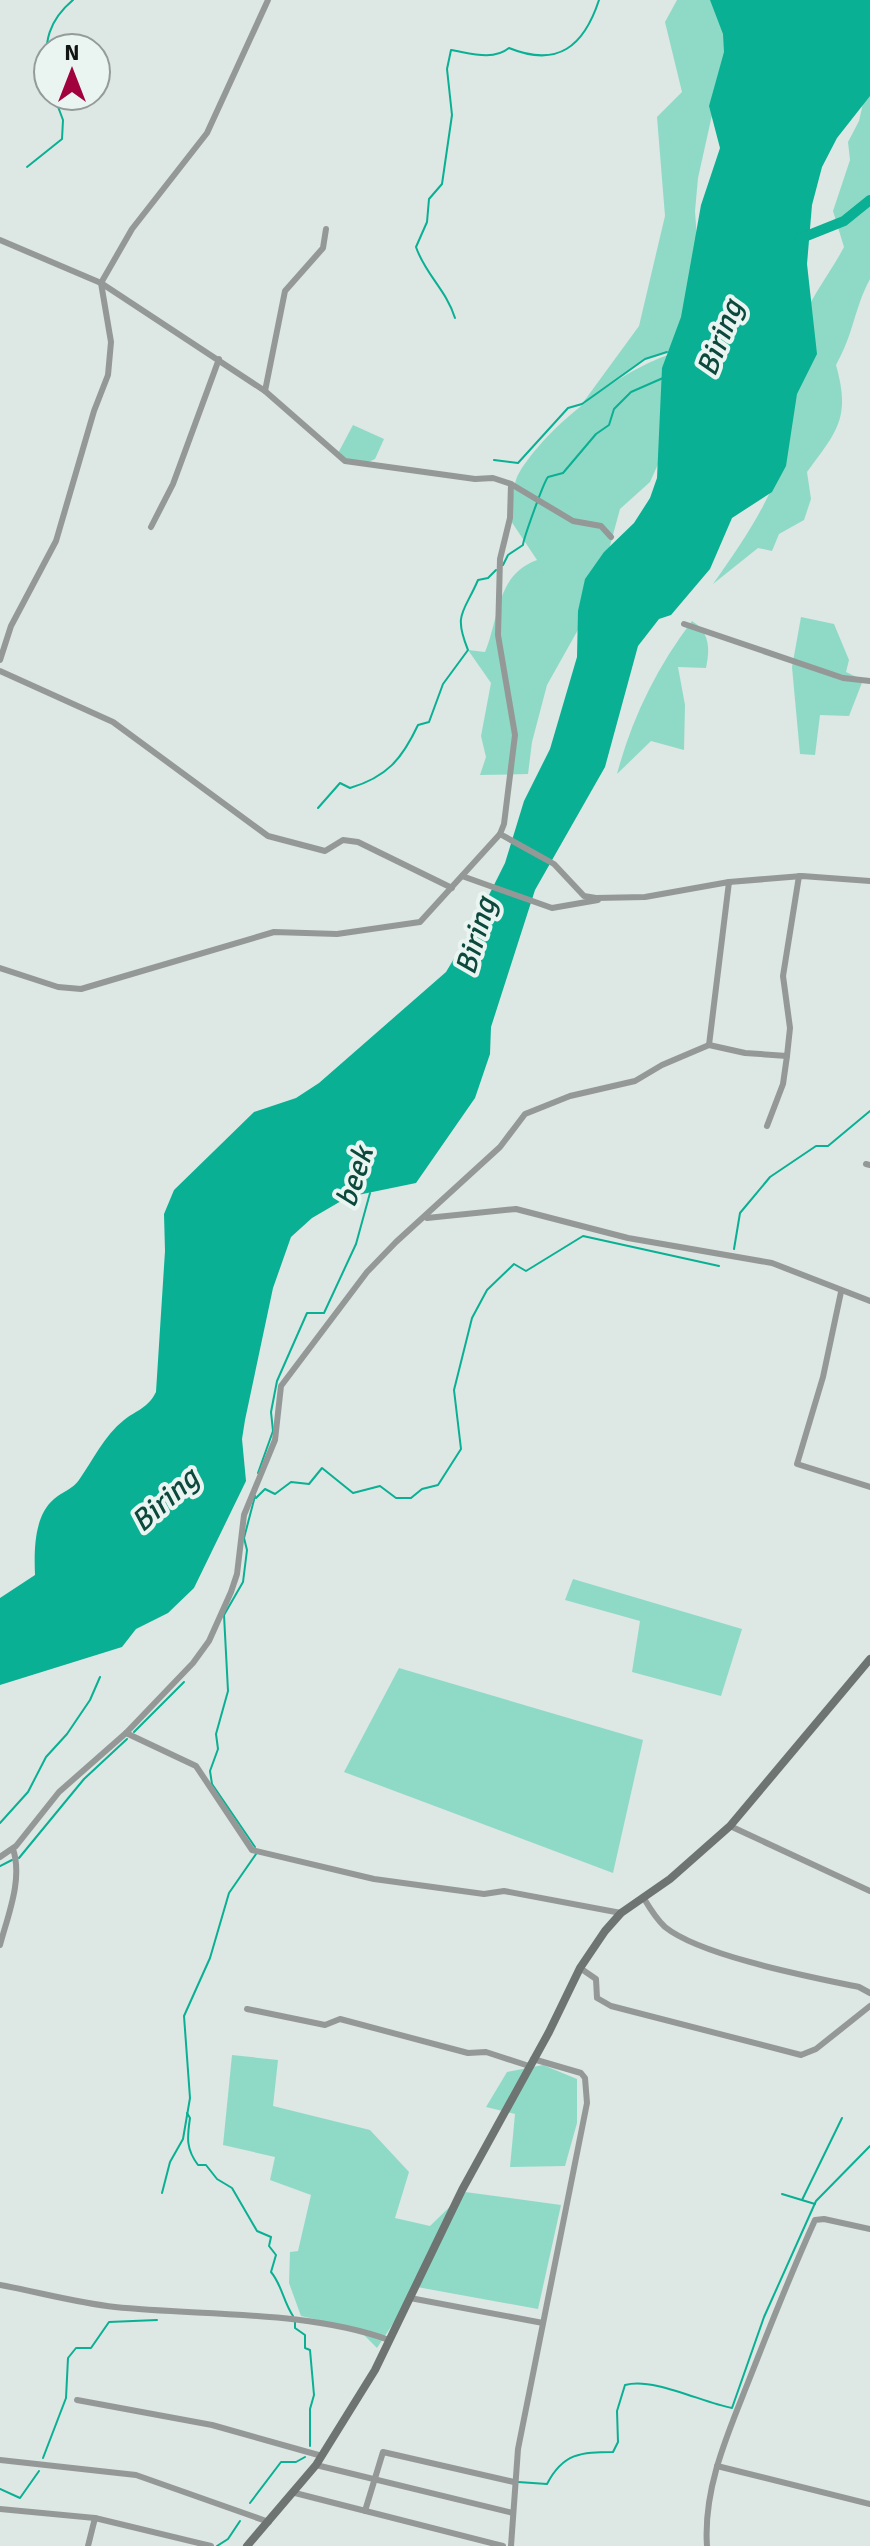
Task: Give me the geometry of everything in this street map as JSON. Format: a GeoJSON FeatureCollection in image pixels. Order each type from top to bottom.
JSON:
{"type":"FeatureCollection","features":[{"type":"Feature","properties":{"kind":"street"},"geometry":{"type":"LineString","coordinates":[[0,660],[11,626],[56,541],[108,375],[111,342],[101,283],[132,229],[207,133],[268,0]]}},
{"type":"Feature","properties":{"kind":"street"},"geometry":{"type":"LineString","coordinates":[[265,391],[285,291],[323,248],[326,229]]}},
{"type":"Feature","properties":{"kind":"street"},"geometry":{"type":"LineString","coordinates":[[0,240],[101,283],[265,391],[345,461],[475,479],[493,478],[511,484],[573,521],[601,526],[611,537]]}},
{"type":"Feature","properties":{"kind":"street"},"geometry":{"type":"LineString","coordinates":[[151,527],[173,484],[219,359]]}},
{"type":"Feature","properties":{"kind":"street"},"geometry":{"type":"LineString","coordinates":[[0,968],[58,987],[81,989],[118,981],[274,932],[337,934],[413,924],[426,918],[500,834],[515,735],[498,635],[500,559],[510,518],[511,484]]}},
{"type":"Feature","properties":{"kind":"street"},"geometry":{"type":"LineString","coordinates":[[684,624],[843,678],[870,681]]}},
{"type":"Feature","properties":{"kind":"street"},"geometry":{"type":"LineString","coordinates":[[0,671],[113,722],[268,836],[325,851],[343,840],[358,842],[452,888]]}},
{"type":"Feature","properties":{"kind":"street"},"geometry":{"type":"LineString","coordinates":[[500,834],[554,864],[584,896],[645,897],[729,882],[799,876],[870,881]]}},
{"type":"Feature","properties":{"kind":"street"},"geometry":{"type":"LineString","coordinates":[[462,876],[552,908],[609,897]]}},
{"type":"Feature","properties":{"kind":"street"},"geometry":{"type":"LineString","coordinates":[[767,1126],[783,1084],[787,1056],[790,1028],[783,976],[799,876]]}},
{"type":"Feature","properties":{"kind":"street"},"geometry":{"type":"LineString","coordinates":[[709,1045],[729,882]]}},
{"type":"Feature","properties":{"kind":"street"},"geometry":{"type":"LineString","coordinates":[[0,1857],[13,1849],[59,1792],[126,1733],[193,1663],[209,1641],[237,1574],[244,1515],[275,1440],[281,1386],[367,1272],[500,1147],[525,1114],[570,1096],[635,1081],[662,1065],[709,1045],[745,1053],[787,1056]]}},
{"type":"Feature","properties":{"kind":"street"},"geometry":{"type":"LineString","coordinates":[[425,1219],[516,1209],[628,1238],[730,1253],[772,1263],[870,1301]]}},
{"type":"Feature","properties":{"kind":"street"},"geometry":{"type":"LineString","coordinates":[[841,1292],[823,1377],[797,1464],[870,1487]]}},
{"type":"Feature","properties":{"kind":"street"},"geometry":{"type":"LineString","coordinates":[[247,2546],[316,2465],[389,2340],[462,2190],[580,1968],[621,1913],[670,1879],[730,1826],[870,1659]]}},
{"type":"Feature","properties":{"kind":"street"},"geometry":{"type":"LineString","coordinates":[[126,1733],[196,1766],[252,1850],[374,1879],[484,1894],[504,1891],[621,1913]]}},
{"type":"Feature","properties":{"kind":"street"},"geometry":{"type":"LineString","coordinates":[[730,1826],[870,1891]]}},
{"type":"Feature","properties":{"kind":"street"},"geometry":{"type":"LineString","coordinates":[[0,1945],[16,1882],[17,1862],[13,1849]]}},
{"type":"Feature","properties":{"kind":"street"},"geometry":{"type":"LineString","coordinates":[[643,1897],[662,1925],[677,1935],[776,1968],[859,1987],[870,1993]]}},
{"type":"Feature","properties":{"kind":"street"},"geometry":{"type":"LineString","coordinates":[[580,1968],[596,1979],[597,1998],[611,2006],[801,2055],[816,2049],[870,2006]]}},
{"type":"Feature","properties":{"kind":"street"},"geometry":{"type":"LineString","coordinates":[[247,2009],[325,2025],[335,2019],[345,2020],[468,2053],[486,2052],[581,2073],[585,2078],[587,2103],[514,2482],[511,2546]]}},
{"type":"Feature","properties":{"kind":"street"},"geometry":{"type":"LineString","coordinates":[[707,2546],[705,2523],[717,2466],[776,2308],[815,2220],[870,2229]]}},
{"type":"Feature","properties":{"kind":"street"},"geometry":{"type":"LineString","coordinates":[[0,2285],[112,2307],[290,2321],[371,2333],[389,2340]]}},
{"type":"Feature","properties":{"kind":"street"},"geometry":{"type":"LineString","coordinates":[[410,2298],[543,2323]]}},
{"type":"Feature","properties":{"kind":"street"},"geometry":{"type":"LineString","coordinates":[[77,2400],[212,2425],[322,2456]]}},
{"type":"Feature","properties":{"kind":"street"},"geometry":{"type":"LineString","coordinates":[[365,2511],[381,2455],[387,2452],[514,2482]]}},
{"type":"Feature","properties":{"kind":"street"},"geometry":{"type":"LineString","coordinates":[[0,2460],[136,2475],[269,2522]]}},
{"type":"Feature","properties":{"kind":"street"},"geometry":{"type":"LineString","coordinates":[[316,2465],[513,2513]]}},
{"type":"Feature","properties":{"kind":"street"},"geometry":{"type":"LineString","coordinates":[[717,2466],[870,2504]]}},
{"type":"Feature","properties":{"kind":"street"},"geometry":{"type":"LineString","coordinates":[[295,2493],[503,2546]]}},
{"type":"Feature","properties":{"kind":"street"},"geometry":{"type":"LineString","coordinates":[[0,2509],[95,2518],[211,2546]]}},
{"type":"Feature","properties":{"kind":"street"},"geometry":{"type":"LineString","coordinates":[[88,2546],[95,2518]]}},
{"type":"Feature","properties":{"kind":"shaded area"},"geometry":{"type":"Polygon","coordinates":[[[677,0],[771,0],[716,97],[698,178],[695,211],[699,269],[675,349],[645,359],[582,404],[639,326],[665,216],[657,117],[682,92],[665,22],[677,0]]]}},
{"type":"Feature","properties":{"kind":"shaded area"},"geometry":{"type":"Polygon","coordinates":[[[870,72],[870,279],[836,365],[842,398],[838,423],[807,472],[811,499],[804,520],[779,534],[772,551],[758,548],[713,584],[756,520],[781,462],[799,333],[813,299],[844,247],[833,211],[850,160],[848,142],[859,121],[870,72]]]}},
{"type":"Feature","properties":{"kind":"shaded area"},"geometry":{"type":"Polygon","coordinates":[[[671,354],[678,420],[650,482],[620,509],[605,564],[579,628],[547,685],[532,742],[528,774],[480,775],[486,757],[481,736],[491,683],[468,650],[485,652],[506,586],[524,567],[537,560],[511,521],[519,473],[548,437],[586,402],[629,373],[671,354]]]}},
{"type":"Feature","properties":{"kind":"shaded area"},"geometry":{"type":"Polygon","coordinates":[[[353,425],[384,439],[375,459],[362,465],[336,457],[353,425]]]}},
{"type":"Feature","properties":{"kind":"shaded area"},"geometry":{"type":"Polygon","coordinates":[[[801,617],[834,624],[849,660],[846,672],[863,680],[849,716],[820,715],[815,755],[800,754],[792,667],[801,617]]]}},
{"type":"Feature","properties":{"kind":"shaded area"},"geometry":{"type":"Polygon","coordinates":[[[692,621],[705,636],[708,654],[706,668],[678,667],[685,705],[684,750],[651,741],[617,774],[647,694],[692,621]]]}},
{"type":"Feature","properties":{"kind":"shaded area"},"geometry":{"type":"Polygon","coordinates":[[[573,1579],[742,1629],[721,1696],[632,1672],[640,1621],[565,1600],[573,1579]]]}},
{"type":"Feature","properties":{"kind":"shaded area"},"geometry":{"type":"Polygon","coordinates":[[[399,1668],[643,1740],[613,1873],[344,1772],[399,1668]]]}},
{"type":"Feature","properties":{"kind":"shaded area"},"geometry":{"type":"Polygon","coordinates":[[[232,2055],[278,2060],[273,2106],[370,2130],[409,2172],[395,2218],[430,2226],[465,2192],[561,2205],[538,2309],[417,2287],[377,2348],[358,2329],[301,2316],[289,2283],[290,2252],[298,2251],[311,2195],[270,2180],[275,2157],[223,2145],[232,2055]]]}},
{"type":"Feature","properties":{"kind":"shaded area"},"geometry":{"type":"Polygon","coordinates":[[[543,2065],[577,2079],[577,2123],[565,2166],[510,2167],[515,2114],[486,2107],[507,2072],[543,2065]]]}},
{"type":"Feature","properties":{"kind":"water"},"geometry":{"type":"Polygon","coordinates":[[[710,0],[870,0],[870,96],[837,138],[822,167],[812,205],[807,264],[817,354],[797,394],[786,466],[772,492],[732,518],[710,569],[671,615],[659,619],[638,646],[605,767],[535,890],[491,1027],[490,1054],[475,1098],[416,1183],[348,1197],[312,1218],[291,1237],[273,1288],[245,1420],[242,1439],[246,1481],[194,1588],[168,1613],[136,1629],[122,1647],[0,1685],[0,1598],[35,1575],[35,1544],[42,1515],[54,1499],[77,1483],[117,1426],[146,1405],[156,1392],[165,1251],[164,1214],[174,1190],[254,1112],[296,1098],[319,1083],[446,972],[505,863],[524,801],[550,749],[577,657],[578,611],[585,579],[604,552],[634,523],[650,498],[657,478],[662,368],[681,317],[701,205],[720,148],[709,106],[724,52],[723,34],[710,0]]]}},
{"type":"Feature","properties":{"kind":"waterway"},"geometry":{"type":"LineString","coordinates":[[50,32],[58,15],[73,0]]}},
{"type":"Feature","properties":{"kind":"waterway"},"geometry":{"type":"LineString","coordinates":[[455,318],[416,247],[427,222],[429,199],[442,184],[452,115],[447,69],[451,50],[489,55],[509,48],[526,54],[555,54],[567,49],[586,30],[599,0]]}},
{"type":"Feature","properties":{"kind":"waterway"},"geometry":{"type":"LineString","coordinates":[[27,167],[62,139],[63,120],[60,112]]}},
{"type":"Feature","properties":{"kind":"waterway"},"geometry":{"type":"LineString","coordinates":[[799,239],[844,221],[870,200]]}},
{"type":"Feature","properties":{"kind":"waterway"},"geometry":{"type":"LineString","coordinates":[[494,460],[518,463],[568,408],[582,404],[645,359],[667,352]]}},
{"type":"Feature","properties":{"kind":"waterway"},"geometry":{"type":"LineString","coordinates":[[503,565],[508,555],[523,545],[548,477],[563,473],[596,434],[609,425],[614,409],[631,392],[663,378]]}},
{"type":"Feature","properties":{"kind":"waterway"},"geometry":{"type":"LineString","coordinates":[[318,808],[340,783],[350,788],[384,772],[406,748],[418,725],[429,722],[443,684],[468,650],[461,628],[465,607],[478,580],[488,578],[496,570]]}},
{"type":"Feature","properties":{"kind":"waterway"},"geometry":{"type":"LineString","coordinates":[[734,1249],[740,1213],[770,1177],[816,1146],[828,1146],[870,1111]]}},
{"type":"Feature","properties":{"kind":"waterway","name":"beek"},"geometry":{"type":"LineString","coordinates":[[258,1473],[273,1431],[271,1412],[277,1381],[307,1313],[324,1313],[356,1244],[370,1193]]}},
{"type":"Feature","properties":{"kind":"waterway"},"geometry":{"type":"LineString","coordinates":[[256,1498],[265,1489],[275,1494],[291,1482],[309,1484],[322,1468],[353,1493],[380,1486],[396,1498],[411,1498],[422,1489],[438,1485],[461,1449],[454,1390],[472,1318],[487,1290],[514,1264],[526,1271],[583,1236],[719,1266]]}},
{"type":"Feature","properties":{"kind":"waterway"},"geometry":{"type":"LineString","coordinates":[[255,1496],[244,1538],[247,1550],[243,1582],[224,1615],[228,1691],[216,1734],[218,1749],[210,1771],[212,1784],[255,1847]]}},
{"type":"Feature","properties":{"kind":"waterway"},"geometry":{"type":"LineString","coordinates":[[0,1823],[28,1792],[46,1757],[67,1734],[90,1700],[100,1677]]}},
{"type":"Feature","properties":{"kind":"waterway"},"geometry":{"type":"LineString","coordinates":[[134,1732],[184,1682]]}},
{"type":"Feature","properties":{"kind":"waterway"},"geometry":{"type":"LineString","coordinates":[[19,1858],[84,1779],[127,1739]]}},
{"type":"Feature","properties":{"kind":"waterway"},"geometry":{"type":"LineString","coordinates":[[162,2193],[170,2162],[183,2139],[190,2098],[184,2016],[210,1958],[229,1893],[256,1854]]}},
{"type":"Feature","properties":{"kind":"waterway"},"geometry":{"type":"LineString","coordinates":[[0,1866],[12,1860]]}},
{"type":"Feature","properties":{"kind":"waterway"},"geometry":{"type":"LineString","coordinates":[[187,2113],[190,2118],[189,2148],[198,2165],[206,2165],[217,2179],[232,2188],[257,2231],[271,2237],[269,2246],[276,2255],[271,2272],[293,2316]]}},
{"type":"Feature","properties":{"kind":"waterway"},"geometry":{"type":"LineString","coordinates":[[802,2200],[842,2118]]}},
{"type":"Feature","properties":{"kind":"waterway"},"geometry":{"type":"LineString","coordinates":[[518,2482],[547,2484],[560,2466],[574,2456],[613,2452],[618,2442],[617,2411],[625,2385],[637,2383],[664,2387],[732,2408],[764,2317],[816,2201],[870,2146]]}},
{"type":"Feature","properties":{"kind":"waterway"},"geometry":{"type":"LineString","coordinates":[[782,2194],[815,2204]]}},
{"type":"Feature","properties":{"kind":"waterway"},"geometry":{"type":"LineString","coordinates":[[43,2458],[66,2398],[68,2358],[76,2348],[91,2348],[109,2322],[157,2320]]}},
{"type":"Feature","properties":{"kind":"waterway"},"geometry":{"type":"LineString","coordinates":[[295,2322],[295,2328],[305,2335],[305,2348],[310,2350],[314,2395],[310,2409],[310,2446]]}},
{"type":"Feature","properties":{"kind":"waterway"},"geometry":{"type":"LineString","coordinates":[[250,2503],[281,2462],[296,2462],[305,2457]]}},
{"type":"Feature","properties":{"kind":"waterway"},"geometry":{"type":"LineString","coordinates":[[0,2489],[20,2498],[39,2471]]}},
{"type":"Feature","properties":{"kind":"waterway"},"geometry":{"type":"LineString","coordinates":[[217,2546],[228,2539],[240,2521]]}},
{"type":"Feature","properties":{"kind":"water label","name":"Biring"},"geometry":{"type":"Point","coordinates":[720,338]}},
{"type":"Feature","properties":{"kind":"water label","name":"Biring"},"geometry":{"type":"Point","coordinates":[476,936]}},
{"type":"Feature","properties":{"kind":"water label","name":"Biring"},"geometry":{"type":"Point","coordinates":[165,1500]}}]}
